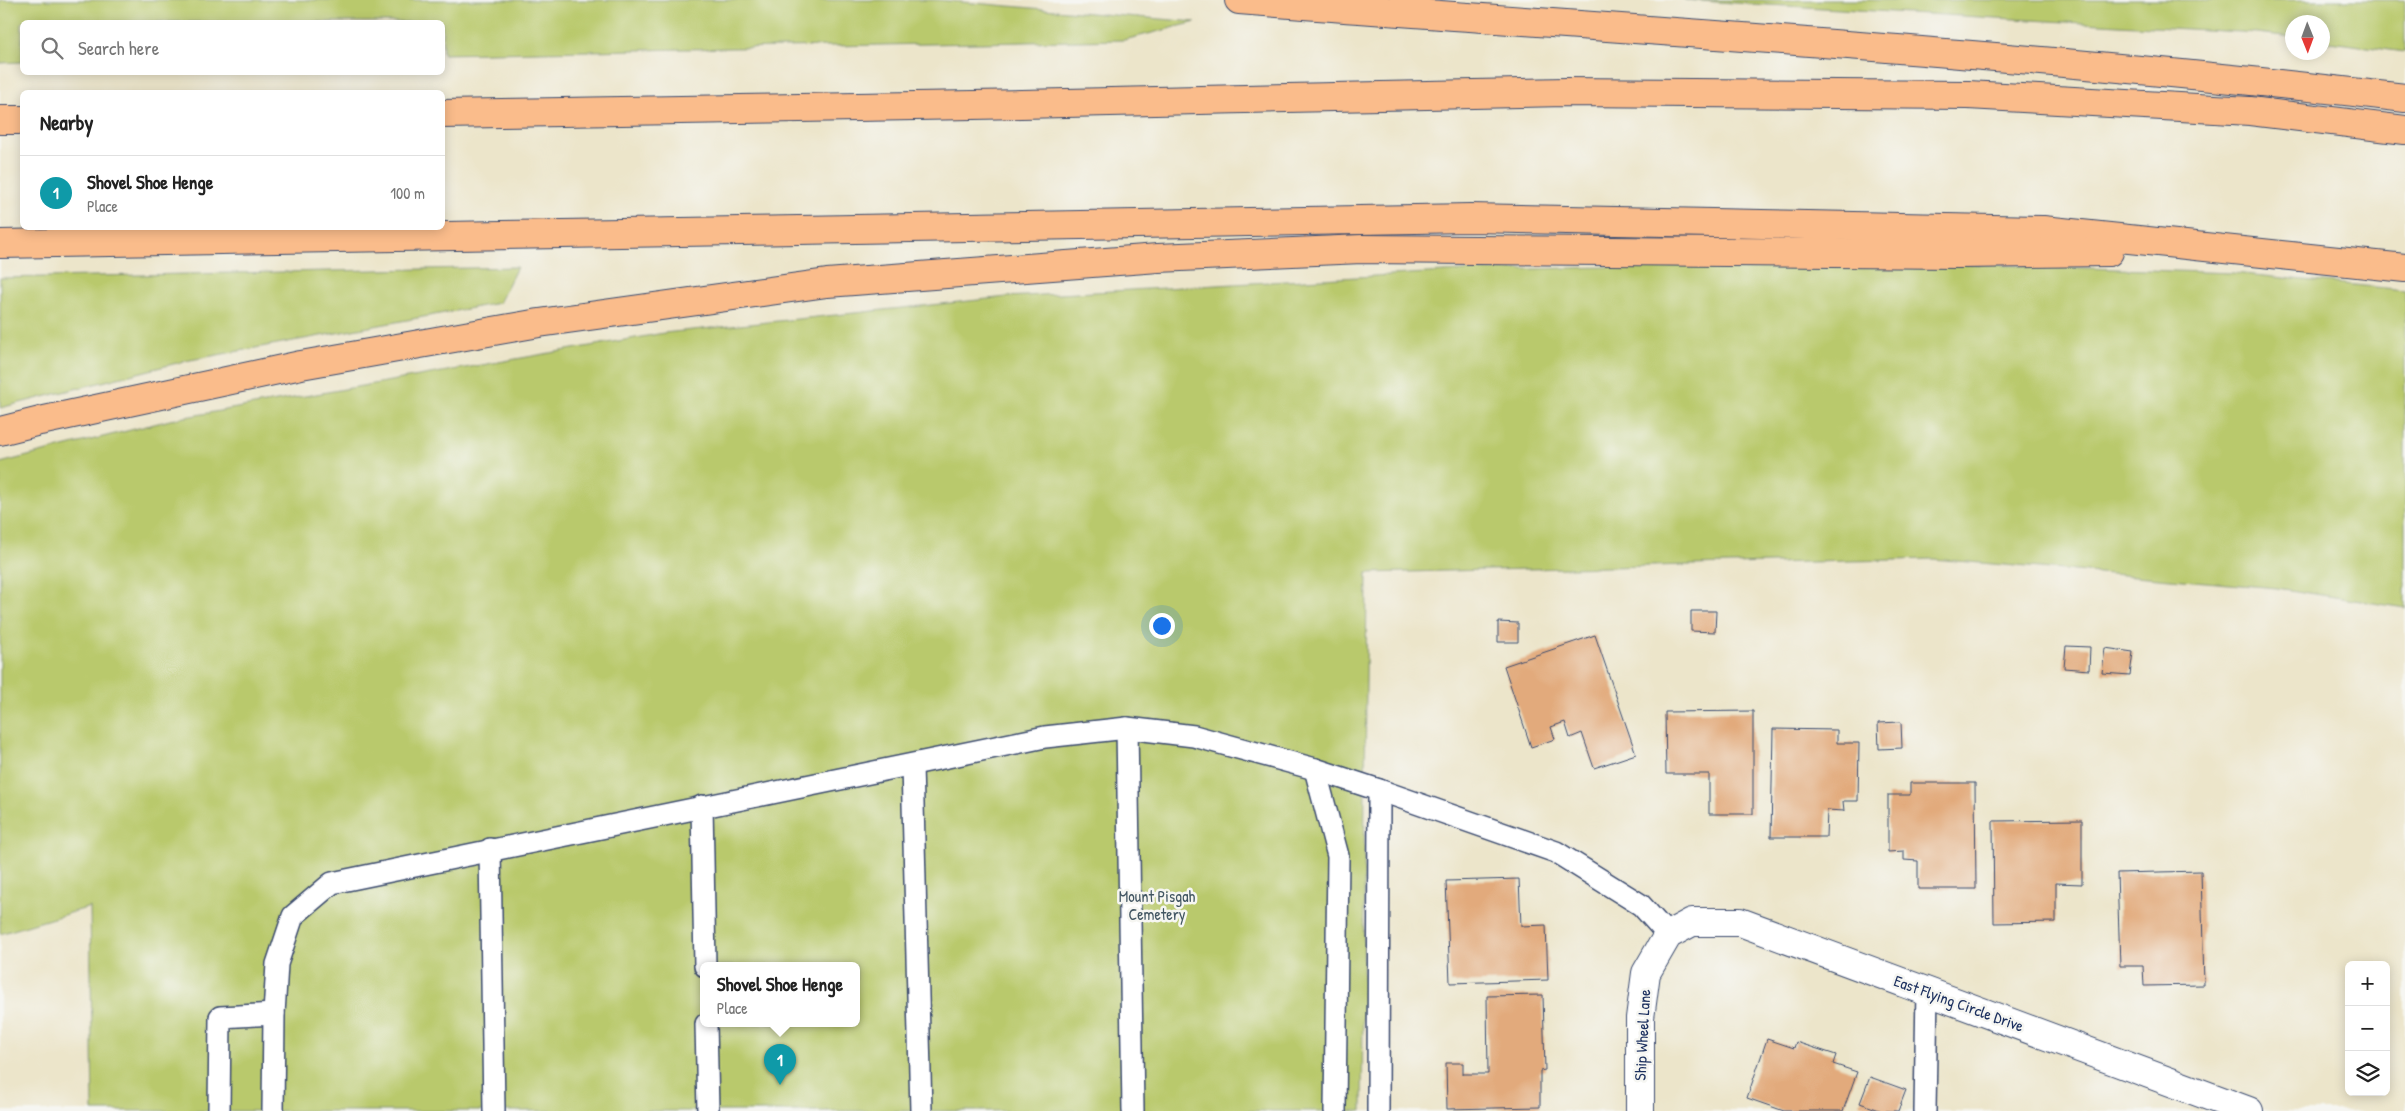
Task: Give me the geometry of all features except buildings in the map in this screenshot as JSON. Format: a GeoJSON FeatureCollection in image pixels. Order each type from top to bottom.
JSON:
{"type":"FeatureCollection","features":[{"type":"Feature","properties":{"kind":"highway"},"geometry":{"type":"LineString","coordinates":[[1239,0],[1885,49],[2255,80],[2405,98]]}},
{"type":"Feature","properties":{"kind":"highway"},"geometry":{"type":"LineString","coordinates":[[445,114],[964,106],[1566,92],[1968,95],[2250,111],[2405,130]]}},
{"type":"Feature","properties":{"kind":"highway"},"geometry":{"type":"LineString","coordinates":[[0,120],[20,120]]}},
{"type":"Feature","properties":{"kind":"highway"},"geometry":{"type":"LineString","coordinates":[[0,244],[1470,218],[2043,230],[2405,268]]}},
{"type":"Feature","properties":{"kind":"highway"},"geometry":{"type":"LineString","coordinates":[[0,431],[50,418],[310,363],[539,323],[827,283],[1158,258],[1362,249],[1948,254],[2241,250]]}},
{"type":"Feature","properties":{"kind":"street","name":"East Flying Circle Drive"},"geometry":{"type":"LineString","coordinates":[[1668,935],[1692,922],[1740,922],[1927,990],[2206,1103],[2249,1111]]}},
{"type":"Feature","properties":{"kind":"street","name":"Ship Wheel Lane"},"geometry":{"type":"LineString","coordinates":[[1640,1111],[1640,1018],[1646,972],[1668,935]]}},
{"type":"Feature","properties":{"kind":"lane"},"geometry":{"type":"LineString","coordinates":[[1127,728],[1133,1111]]}},
{"type":"Feature","properties":{"kind":"lane"},"geometry":{"type":"LineString","coordinates":[[273,1111],[274,1014],[277,964],[292,916],[332,883],[490,849],[1045,737],[1127,728],[1194,736],[1316,769],[1556,852],[1641,905],[1668,935]]}},
{"type":"Feature","properties":{"kind":"lane"},"geometry":{"type":"LineString","coordinates":[[912,765],[921,1111]]}},
{"type":"Feature","properties":{"kind":"lane"},"geometry":{"type":"LineString","coordinates":[[1316,769],[1338,856],[1335,1111]]}},
{"type":"Feature","properties":{"kind":"lane"},"geometry":{"type":"LineString","coordinates":[[1378,1111],[1379,790]]}},
{"type":"Feature","properties":{"kind":"lane"},"geometry":{"type":"LineString","coordinates":[[702,806],[705,962]]}},
{"type":"Feature","properties":{"kind":"lane"},"geometry":{"type":"LineString","coordinates":[[490,849],[494,1111]]}},
{"type":"Feature","properties":{"kind":"lane"},"geometry":{"type":"LineString","coordinates":[[1925,1111],[1927,990]]}},
{"type":"Feature","properties":{"kind":"lane"},"geometry":{"type":"LineString","coordinates":[[219,1111],[220,1016],[274,1014]]}},
{"type":"Feature","properties":{"kind":"lane"},"geometry":{"type":"LineString","coordinates":[[706,1027],[708,1111]]}},
{"type":"Feature","properties":{"kind":"green space"},"geometry":{"type":"Polygon","coordinates":[[[0,0],[938,0],[1196,22],[1124,40],[445,54],[445,20],[20,20],[20,62],[0,63],[0,0]]]}},
{"type":"Feature","properties":{"kind":"green space"},"geometry":{"type":"Polygon","coordinates":[[[1682,0],[2405,0],[2405,52],[2330,42],[2330,15],[2285,15],[2285,36],[2258,33],[1682,0]]]}},
{"type":"Feature","properties":{"kind":"green space","name":"Mount Pisgah Cemetery"},"geometry":{"type":"Polygon","coordinates":[[[1853,260],[2233,273],[2405,290],[2405,608],[2277,588],[1933,559],[1367,573],[1362,1111],[93,1111],[90,907],[0,934],[0,463],[174,419],[664,333],[1007,297],[1462,271],[1853,260]]]}},
{"type":"Feature","properties":{"kind":"green space"},"geometry":{"type":"Polygon","coordinates":[[[517,267],[499,303],[185,361],[0,408],[0,278],[517,267]]]}},
{"type":"Feature","properties":{"kind":"place","name":"Shovel Shoe Henge"},"geometry":{"type":"Point","coordinates":[780,1085]}}]}
